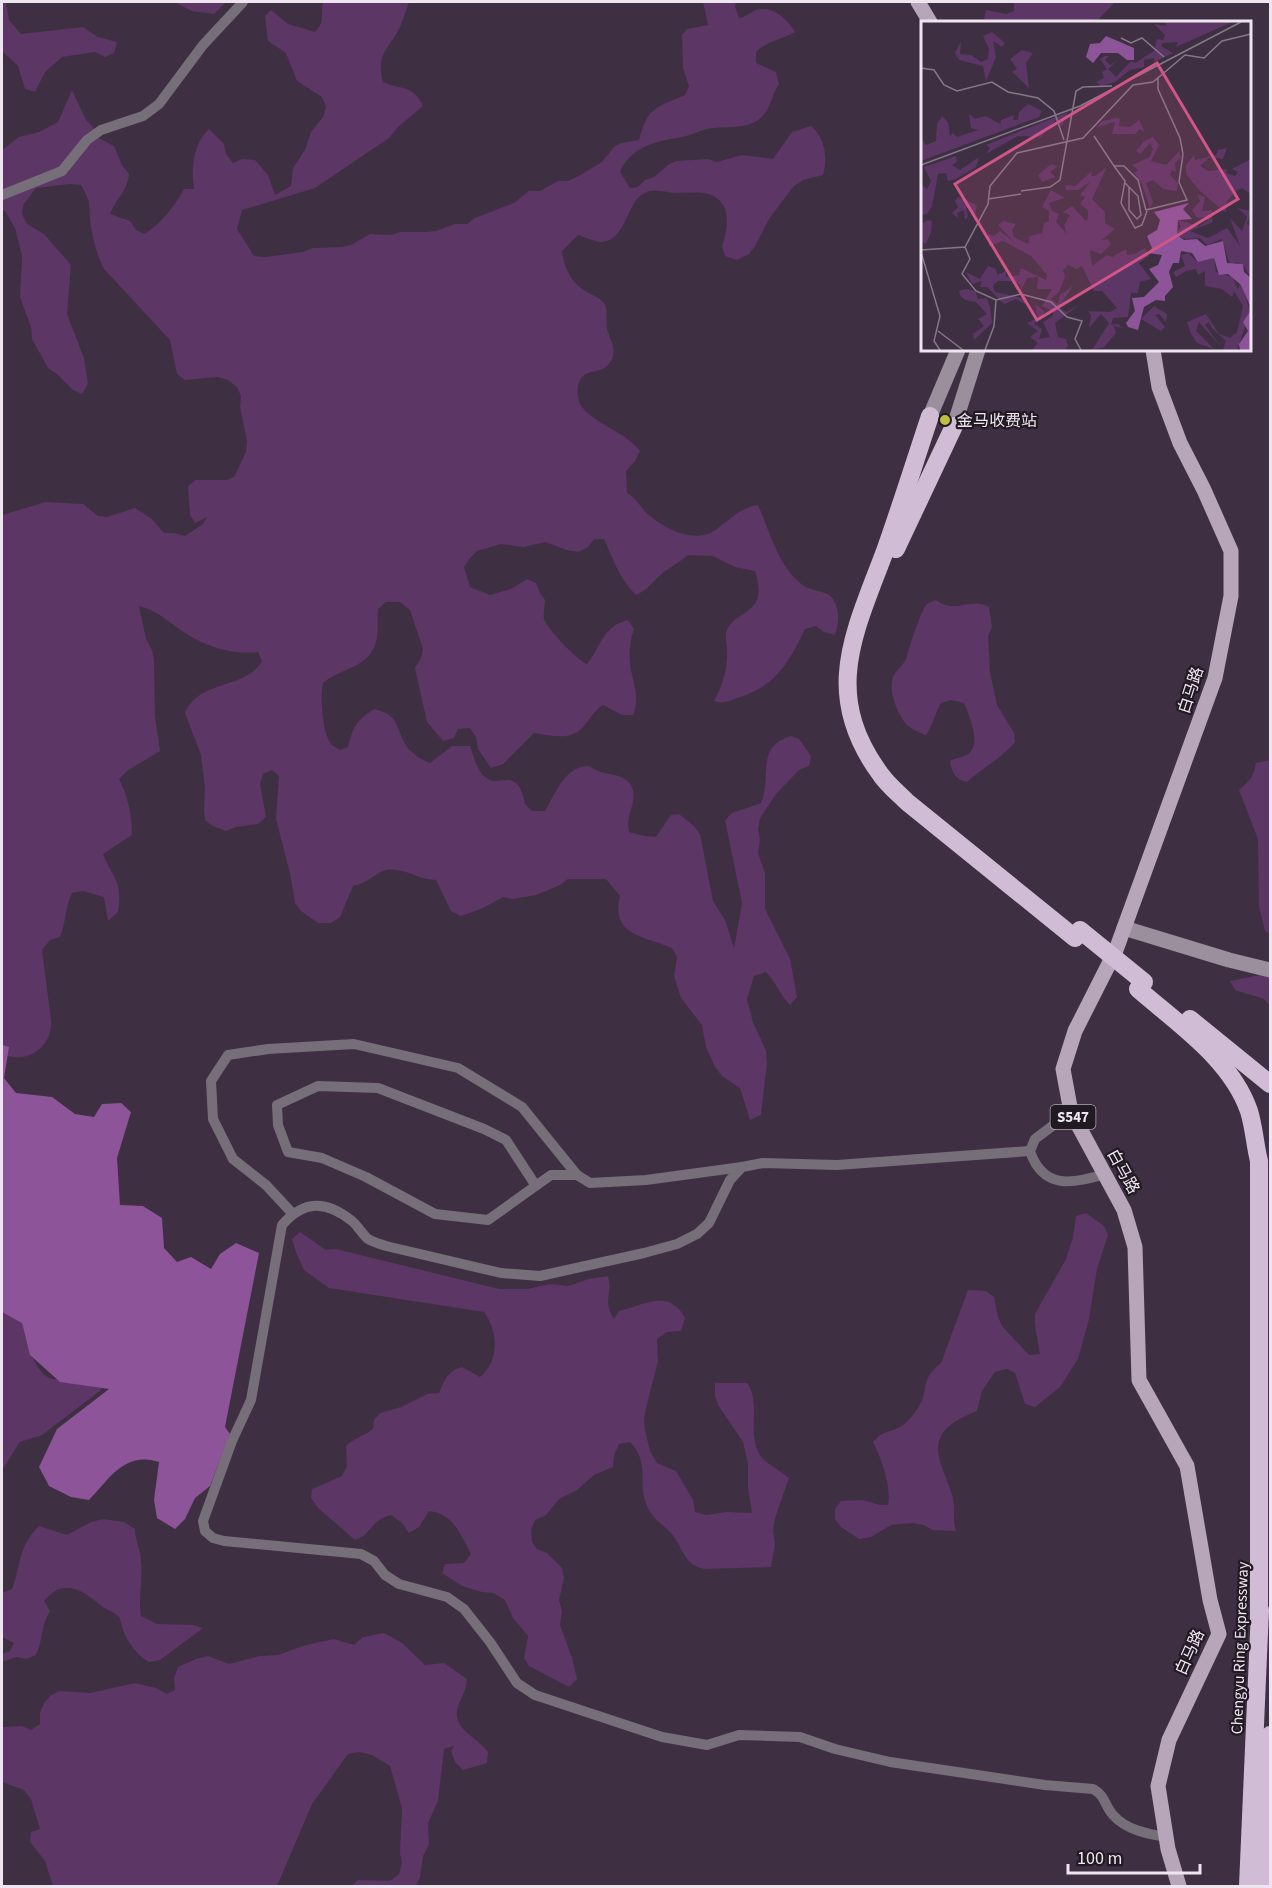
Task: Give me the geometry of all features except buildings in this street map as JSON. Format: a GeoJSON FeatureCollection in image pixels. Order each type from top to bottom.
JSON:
{"type":"FeatureCollection","features":[{"type":"Feature","properties":{"kind":"highway"},"geometry":{"type":"LineString","coordinates":[[930,416],[852,643],[847,686],[852,718],[864,747],[882,776],[907,802],[1078,934]]}},
{"type":"Feature","properties":{"kind":"highway"},"geometry":{"type":"LineString","coordinates":[[954,426],[897,546],[861,646],[856,684],[861,716],[870,738],[890,771],[913,795],[1141,986],[1270,1084]]}},
{"type":"Feature","properties":{"kind":"highway"},"geometry":{"type":"LineString","coordinates":[[1141,986],[1231,1076],[1249,1111],[1259,1161],[1259,1621]]}},
{"type":"Feature","properties":{"kind":"highway","name":"Chengyu Ring Expressway"},"geometry":{"type":"LineString","coordinates":[[1248,1887],[1270,1411]]}},
{"type":"Feature","properties":{"kind":"highway"},"geometry":{"type":"LineString","coordinates":[[1264,1887],[1270,1735]]}},
{"type":"Feature","properties":{"kind":"main road"},"geometry":{"type":"LineString","coordinates":[[918,2],[929,21]]}},
{"type":"Feature","properties":{"kind":"main road"},"geometry":{"type":"LineString","coordinates":[[930,416],[958,351]]}},
{"type":"Feature","properties":{"kind":"main road"},"geometry":{"type":"LineString","coordinates":[[954,426],[978,351]]}},
{"type":"Feature","properties":{"kind":"main road","name":"白马路"},"geometry":{"type":"LineString","coordinates":[[1153,351],[1159,387],[1180,443],[1231,551],[1231,596],[1215,678],[1116,950],[1075,1031],[1063,1069],[1071,1112],[1124,1210],[1135,1247],[1139,1380],[1187,1466],[1210,1600],[1219,1634],[1168,1740],[1158,1786],[1166,1837],[1179,1887]]}},
{"type":"Feature","properties":{"kind":"main road"},"geometry":{"type":"LineString","coordinates":[[1124,928],[1229,960],[1270,969]]}},
{"type":"Feature","properties":{"kind":"street"},"geometry":{"type":"LineString","coordinates":[[2,195],[62,171],[87,140],[101,130],[143,116],[159,104],[203,45],[243,2]]}},
{"type":"Feature","properties":{"kind":"street"},"geometry":{"type":"LineString","coordinates":[[292,1213],[266,1185],[233,1159],[213,1119],[211,1081],[228,1055],[268,1048],[354,1044],[458,1068],[522,1107],[577,1175],[590,1183],[634,1180],[763,1163],[837,1165],[1030,1151]]}},
{"type":"Feature","properties":{"kind":"street"},"geometry":{"type":"LineString","coordinates":[[536,1186],[506,1140],[484,1129],[378,1088],[318,1086],[277,1105],[278,1125],[288,1152],[322,1158],[355,1172],[435,1214],[488,1220],[536,1186],[551,1175],[577,1175]]}},
{"type":"Feature","properties":{"kind":"street"},"geometry":{"type":"LineString","coordinates":[[1071,1112],[1035,1139],[1030,1151],[1034,1164],[1047,1175],[1063,1182],[1082,1181],[1105,1174]]}},
{"type":"Feature","properties":{"kind":"street"},"geometry":{"type":"LineString","coordinates":[[742,1167],[730,1180],[709,1223],[697,1234],[676,1244],[540,1276],[501,1273],[386,1246],[368,1239],[351,1221],[322,1206],[308,1206],[292,1213],[282,1225],[251,1400],[232,1441],[203,1521],[205,1531],[213,1538],[224,1541],[361,1554],[374,1561],[385,1575],[399,1584],[447,1597],[464,1610],[490,1642],[517,1683],[535,1695],[662,1737],[707,1745],[739,1735],[800,1737],[835,1749],[890,1761],[1045,1785],[1093,1789],[1104,1798],[1114,1816],[1125,1824],[1146,1833],[1166,1837]]}},
{"type":"Feature","properties":{"kind":"shaded area"},"geometry":{"type":"Polygon","coordinates":[[[2,2],[6,2],[9,20],[21,34],[83,27],[98,37],[117,42],[114,53],[105,57],[95,52],[62,57],[45,72],[35,92],[25,89],[18,66],[2,51],[2,2]]]}},
{"type":"Feature","properties":{"kind":"shaded area"},"geometry":{"type":"Polygon","coordinates":[[[174,2],[226,2],[214,14],[192,11],[174,2]]]}},
{"type":"Feature","properties":{"kind":"shaded area"},"geometry":{"type":"Polygon","coordinates":[[[323,2],[409,2],[399,29],[382,59],[381,73],[383,82],[411,91],[423,106],[398,127],[389,138],[315,188],[242,210],[237,229],[254,256],[265,257],[303,252],[313,248],[343,247],[370,234],[427,232],[455,224],[467,224],[475,218],[514,203],[529,191],[540,191],[558,181],[568,181],[577,177],[602,162],[614,147],[621,143],[639,140],[646,120],[654,110],[685,95],[689,86],[683,68],[682,35],[687,29],[708,25],[703,2],[736,2],[735,7],[739,18],[756,10],[768,9],[784,18],[795,32],[765,45],[756,52],[756,63],[776,72],[779,84],[767,110],[760,118],[748,125],[709,129],[646,146],[631,156],[620,172],[630,188],[638,187],[645,180],[654,177],[676,161],[708,159],[717,162],[742,155],[773,159],[792,132],[811,126],[819,136],[824,148],[823,175],[803,180],[793,187],[769,219],[749,254],[737,260],[725,256],[722,246],[726,231],[726,214],[723,205],[714,196],[703,193],[655,190],[646,192],[636,200],[615,236],[600,242],[578,235],[562,251],[564,263],[573,280],[581,288],[597,297],[606,308],[607,328],[614,351],[612,359],[603,369],[590,372],[582,377],[578,385],[578,394],[582,407],[588,413],[634,444],[640,451],[626,471],[627,493],[657,522],[674,531],[692,536],[710,533],[741,511],[758,505],[775,547],[792,575],[804,586],[833,599],[838,617],[835,635],[824,632],[816,626],[805,629],[787,662],[773,679],[753,692],[733,700],[714,701],[725,671],[726,633],[736,619],[754,605],[758,597],[755,571],[735,567],[713,556],[688,555],[636,595],[621,576],[604,539],[594,539],[588,547],[578,552],[545,542],[524,547],[501,544],[477,551],[470,558],[464,567],[470,587],[490,595],[511,589],[527,579],[536,583],[545,600],[546,624],[583,662],[587,664],[612,627],[628,620],[634,629],[630,654],[636,695],[633,715],[622,715],[603,705],[576,733],[558,736],[534,733],[503,764],[491,768],[478,749],[476,737],[470,728],[458,729],[454,738],[443,741],[427,722],[415,668],[423,649],[410,610],[400,602],[386,602],[378,609],[377,638],[372,651],[361,662],[323,683],[322,697],[326,732],[332,745],[340,750],[348,747],[356,724],[363,717],[374,709],[382,711],[395,721],[408,749],[430,763],[452,746],[470,746],[481,773],[493,781],[515,782],[520,788],[525,804],[532,811],[545,811],[565,778],[581,767],[589,766],[624,779],[631,786],[634,796],[628,821],[629,832],[656,837],[671,815],[679,814],[700,834],[713,901],[725,920],[734,948],[742,903],[725,820],[732,813],[761,803],[767,764],[773,747],[791,736],[799,739],[811,756],[809,766],[799,770],[776,794],[760,818],[758,829],[760,840],[758,853],[765,873],[765,909],[790,959],[797,997],[790,1005],[766,972],[754,976],[747,999],[753,1022],[766,1051],[767,1062],[761,1115],[750,1120],[740,1088],[722,1076],[715,1067],[706,1047],[702,1025],[681,998],[674,976],[677,957],[672,948],[641,937],[625,927],[618,909],[620,896],[606,879],[568,879],[536,895],[513,899],[503,897],[481,909],[461,916],[451,911],[436,880],[399,870],[386,870],[364,883],[353,886],[340,917],[331,923],[318,923],[301,911],[295,903],[276,819],[279,776],[272,770],[263,774],[260,784],[266,817],[258,824],[226,831],[213,826],[205,820],[205,788],[201,755],[185,713],[192,702],[201,695],[245,677],[254,670],[262,661],[258,652],[227,651],[207,645],[155,612],[139,606],[146,639],[154,660],[155,717],[160,751],[127,771],[119,779],[129,806],[132,835],[103,854],[118,887],[118,912],[108,921],[104,897],[83,891],[72,893],[60,937],[50,940],[42,950],[51,1020],[48,1038],[43,1046],[29,1055],[11,1057],[2,1054],[2,515],[46,502],[83,504],[98,516],[107,517],[135,508],[152,519],[164,533],[185,536],[203,524],[207,517],[195,523],[190,515],[188,486],[196,480],[227,480],[234,477],[246,452],[247,441],[240,407],[241,396],[237,387],[228,380],[217,377],[185,380],[177,374],[170,340],[104,269],[93,238],[89,202],[81,185],[36,188],[23,205],[22,214],[27,224],[44,234],[71,265],[67,314],[84,358],[88,384],[82,394],[73,390],[48,368],[32,339],[31,327],[20,297],[22,256],[15,228],[5,211],[2,210],[2,150],[19,137],[39,132],[58,122],[72,90],[97,137],[114,146],[122,165],[129,174],[124,190],[110,214],[130,221],[136,230],[144,234],[150,230],[167,214],[184,189],[194,189],[196,149],[209,129],[224,144],[226,154],[233,163],[242,159],[255,160],[268,175],[275,195],[291,186],[293,168],[305,150],[311,132],[323,117],[326,107],[322,97],[297,81],[286,53],[268,41],[265,16],[271,10],[288,24],[315,32],[322,21],[323,2]]]}},
{"type":"Feature","properties":{"kind":"shaded area"},"geometry":{"type":"Polygon","coordinates":[[[1014,2],[1115,2],[1099,19],[986,21],[984,19],[986,10],[1006,14],[1014,11],[1014,2]]]}},
{"type":"Feature","properties":{"kind":"shaded area"},"geometry":{"type":"Polygon","coordinates":[[[936,600],[950,606],[976,603],[989,607],[992,627],[988,636],[990,672],[997,705],[1014,733],[1015,742],[1010,748],[967,782],[955,775],[950,761],[968,754],[974,744],[973,730],[964,703],[951,700],[941,703],[926,735],[906,724],[899,714],[892,694],[894,675],[906,659],[922,613],[927,604],[936,600]]]}},
{"type":"Feature","properties":{"kind":"shaded area"},"geometry":{"type":"Polygon","coordinates":[[[1270,760],[1270,934],[1265,931],[1259,906],[1258,839],[1239,790],[1254,772],[1256,763],[1270,760]]]}},
{"type":"Feature","properties":{"kind":"shaded area"},"geometry":{"type":"Polygon","coordinates":[[[1270,973],[1270,1006],[1264,999],[1235,990],[1230,981],[1270,973]]]}},
{"type":"Feature","properties":{"kind":"shaded area"},"geometry":{"type":"Polygon","coordinates":[[[2,1045],[9,1047],[4,1078],[16,1093],[52,1097],[75,1114],[94,1117],[102,1104],[121,1103],[131,1112],[117,1158],[120,1205],[143,1206],[162,1218],[164,1248],[177,1262],[191,1257],[211,1269],[220,1254],[236,1243],[259,1253],[225,1427],[230,1434],[210,1486],[195,1498],[185,1519],[175,1529],[157,1518],[154,1500],[159,1462],[137,1460],[127,1463],[111,1475],[89,1500],[71,1497],[49,1486],[39,1467],[57,1429],[109,1389],[60,1382],[30,1355],[22,1323],[2,1312],[2,1045]]]}},
{"type":"Feature","properties":{"kind":"shaded area"},"geometry":{"type":"Polygon","coordinates":[[[1086,1213],[1104,1226],[1108,1235],[1097,1269],[1089,1319],[1078,1359],[1060,1387],[1035,1407],[1025,1404],[1015,1373],[1007,1369],[995,1372],[982,1391],[977,1411],[956,1421],[940,1437],[939,1455],[953,1500],[956,1531],[932,1530],[924,1525],[912,1523],[891,1525],[871,1537],[859,1539],[841,1527],[835,1519],[835,1509],[841,1501],[863,1500],[888,1505],[887,1482],[873,1442],[882,1434],[904,1425],[918,1408],[929,1375],[941,1363],[968,1290],[986,1291],[994,1297],[1002,1326],[1029,1355],[1040,1354],[1035,1314],[1066,1259],[1073,1237],[1076,1216],[1086,1213]]]}},
{"type":"Feature","properties":{"kind":"shaded area"},"geometry":{"type":"Polygon","coordinates":[[[300,1232],[326,1250],[336,1249],[499,1289],[528,1289],[549,1284],[568,1286],[608,1276],[608,1302],[614,1319],[619,1311],[647,1303],[664,1301],[672,1303],[685,1318],[681,1331],[667,1332],[657,1339],[658,1361],[644,1418],[650,1451],[657,1463],[676,1471],[693,1500],[695,1512],[706,1515],[727,1512],[752,1513],[748,1488],[748,1464],[743,1442],[718,1405],[715,1396],[715,1383],[747,1383],[754,1401],[754,1431],[758,1450],[763,1459],[789,1478],[775,1518],[773,1531],[775,1544],[771,1567],[704,1569],[691,1563],[675,1538],[648,1509],[644,1496],[642,1465],[636,1450],[630,1442],[619,1444],[614,1455],[613,1467],[594,1475],[577,1490],[559,1499],[546,1515],[535,1520],[531,1530],[532,1542],[537,1549],[547,1553],[562,1568],[564,1578],[559,1600],[562,1611],[560,1625],[577,1679],[569,1687],[529,1666],[524,1658],[528,1636],[513,1618],[505,1600],[493,1593],[462,1586],[442,1573],[445,1564],[464,1563],[471,1554],[455,1526],[445,1516],[429,1511],[419,1527],[409,1533],[402,1523],[391,1515],[379,1521],[355,1540],[318,1508],[311,1498],[312,1489],[342,1476],[347,1466],[346,1446],[373,1429],[374,1420],[380,1413],[401,1407],[427,1394],[439,1393],[447,1377],[457,1368],[462,1367],[480,1377],[491,1363],[494,1354],[494,1337],[489,1320],[484,1312],[329,1288],[304,1270],[292,1239],[300,1232]]]}},
{"type":"Feature","properties":{"kind":"shaded area"},"geometry":{"type":"Polygon","coordinates":[[[18,1304],[28,1347],[38,1368],[45,1375],[58,1380],[101,1380],[101,1390],[42,1435],[20,1442],[2,1470],[2,1305],[18,1304]]]}},
{"type":"Feature","properties":{"kind":"shaded area"},"geometry":{"type":"Polygon","coordinates":[[[103,1519],[124,1522],[135,1529],[141,1558],[141,1616],[157,1624],[193,1625],[203,1628],[160,1660],[149,1662],[130,1644],[119,1617],[81,1591],[59,1589],[51,1593],[44,1601],[50,1611],[36,1655],[26,1659],[16,1657],[2,1662],[2,1654],[10,1651],[14,1643],[2,1637],[2,1593],[12,1589],[27,1541],[39,1526],[67,1535],[91,1522],[103,1519]]]}},
{"type":"Feature","properties":{"kind":"shaded area"},"geometry":{"type":"Polygon","coordinates":[[[384,1633],[402,1643],[425,1665],[444,1663],[467,1679],[457,1718],[463,1729],[488,1752],[487,1763],[463,1770],[455,1762],[451,1751],[454,1746],[444,1749],[438,1801],[428,1823],[429,1844],[423,1856],[420,1877],[416,1886],[352,1886],[358,1880],[390,1881],[399,1874],[402,1863],[400,1854],[402,1808],[390,1766],[372,1755],[359,1752],[348,1754],[312,1804],[277,1886],[53,1886],[45,1861],[30,1842],[31,1832],[40,1829],[31,1799],[24,1790],[2,1782],[2,1729],[4,1727],[22,1726],[31,1730],[40,1724],[40,1713],[44,1703],[59,1691],[90,1693],[135,1683],[156,1688],[167,1694],[175,1690],[174,1678],[178,1667],[196,1659],[208,1656],[229,1664],[260,1656],[278,1655],[306,1645],[334,1639],[354,1645],[363,1637],[384,1633]]]}},
{"type":"Feature","properties":{"kind":"place","name":"金马收费站"},"geometry":{"type":"Point","coordinates":[945,420]}}]}
